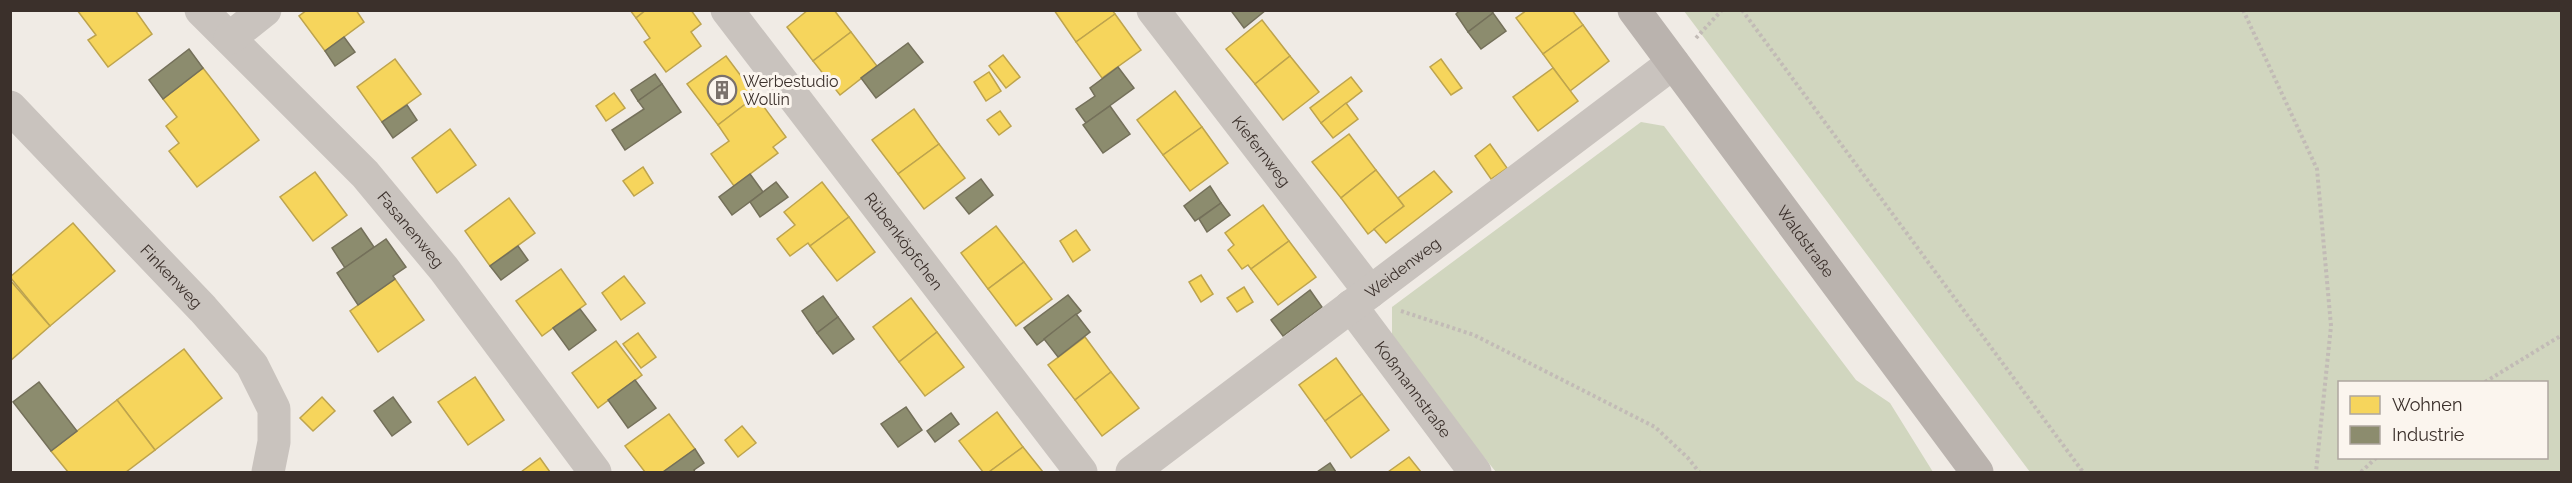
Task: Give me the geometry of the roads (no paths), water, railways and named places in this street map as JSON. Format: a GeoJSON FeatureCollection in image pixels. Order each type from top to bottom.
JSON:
{"type":"FeatureCollection","features":[{"type":"Feature","properties":{"kind":"street","name":"Fasanenweg"},"geometry":{"type":"LineString","coordinates":[[201,10],[365,174],[430,251],[595,472]]}},
{"type":"Feature","properties":{"kind":"street"},"geometry":{"type":"LineString","coordinates":[[230,38],[265,10]]}},
{"type":"Feature","properties":{"kind":"street","name":"Rübenköpfchen"},"geometry":{"type":"LineString","coordinates":[[727,10],[1081,472]]}},
{"type":"Feature","properties":{"kind":"street","name":"Kiefernweg"},"geometry":{"type":"LineString","coordinates":[[1153,10],[1361,298]]}},
{"type":"Feature","properties":{"kind":"street","name":"Waldstraße"},"geometry":{"type":"LineString","coordinates":[[1634,10],[1977,472]]}},
{"type":"Feature","properties":{"kind":"street","name":"Weidenweg"},"geometry":{"type":"LineString","coordinates":[[1132,472],[1673,63]]}},
{"type":"Feature","properties":{"kind":"street","name":"Finkenweg"},"geometry":{"type":"LineString","coordinates":[[10,107],[203,309],[252,365],[274,409],[274,442],[268,472]]}},
{"type":"Feature","properties":{"kind":"street","name":"Koßmannstraße"},"geometry":{"type":"LineString","coordinates":[[1361,298],[1475,472]]}},
{"type":"Feature","properties":{"kind":"place","name":"Werbestudio Wollin"},"geometry":{"type":"Point","coordinates":[722,90]}}]}
